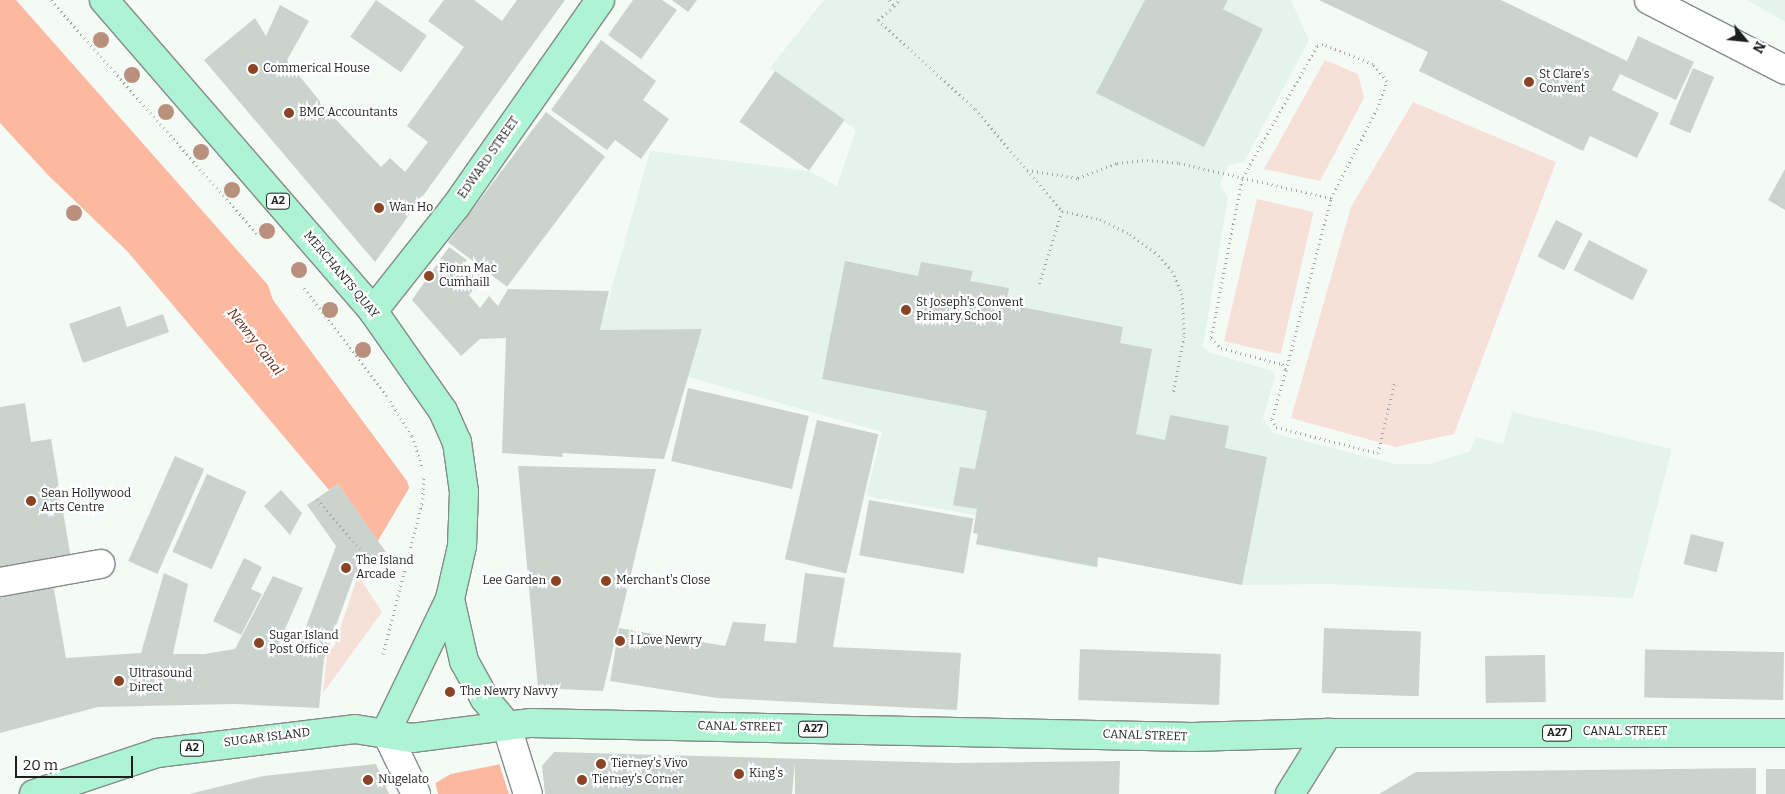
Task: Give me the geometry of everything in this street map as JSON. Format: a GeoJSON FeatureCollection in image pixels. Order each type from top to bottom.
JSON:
{"type":"FeatureCollection","features":[{"type":"Feature","properties":{"kind":"main road","name":"MERCHANTS QUAY"},"geometry":{"type":"LineString","coordinates":[[104,0],[373,311],[443,411],[457,442],[464,492],[462,546],[450,599],[402,694],[386,732]]}},
{"type":"Feature","properties":{"kind":"main road","name":"EDWARD STREET"},"geometry":{"type":"LineString","coordinates":[[373,311],[456,206],[600,0]]}},
{"type":"Feature","properties":{"kind":"main road","name":"MERCHANTS QUAY"},"geometry":{"type":"LineString","coordinates":[[450,599],[464,662],[500,724]]}},
{"type":"Feature","properties":{"kind":"main road","name":"SUGAR ISLAND"},"geometry":{"type":"LineString","coordinates":[[34,794],[157,753],[355,729],[386,732],[412,738],[500,724]]}},
{"type":"Feature","properties":{"kind":"main road","name":"CANAL STREET"},"geometry":{"type":"LineString","coordinates":[[500,724],[1192,737],[1328,733],[1785,733]]}},
{"type":"Feature","properties":{"kind":"main road"},"geometry":{"type":"LineString","coordinates":[[1290,794],[1328,733]]}},
{"type":"Feature","properties":{"kind":"street"},"geometry":{"type":"LineString","coordinates":[[1650,0],[1785,70]]}},
{"type":"Feature","properties":{"kind":"street"},"geometry":{"type":"LineString","coordinates":[[0,582],[100,564]]}},
{"type":"Feature","properties":{"kind":"street"},"geometry":{"type":"LineString","coordinates":[[500,724],[528,794]]}},
{"type":"Feature","properties":{"kind":"street"},"geometry":{"type":"LineString","coordinates":[[386,732],[416,794]]}},
{"type":"Feature","properties":{"kind":"path"},"geometry":{"type":"LineString","coordinates":[[50,0],[260,237]]}},
{"type":"Feature","properties":{"kind":"path"},"geometry":{"type":"LineString","coordinates":[[889,0],[894,6]]}},
{"type":"Feature","properties":{"kind":"path"},"geometry":{"type":"LineString","coordinates":[[899,0],[878,20],[975,110],[1062,211],[1100,219],[1130,234],[1155,252],[1172,271],[1182,293],[1184,336],[1173,394]]}},
{"type":"Feature","properties":{"kind":"path"},"geometry":{"type":"LineString","coordinates":[[1286,370],[1282,364],[1222,348],[1213,344],[1211,338],[1242,179],[1317,46],[1324,44],[1373,64],[1387,81],[1377,109],[1331,198],[1286,370],[1272,419],[1276,427],[1378,454],[1395,381]]}},
{"type":"Feature","properties":{"kind":"path"},"geometry":{"type":"LineString","coordinates":[[1026,170],[1078,178],[1117,163],[1147,160],[1178,163],[1331,198]]}},
{"type":"Feature","properties":{"kind":"path"},"geometry":{"type":"LineString","coordinates":[[1039,284],[1062,211]]}},
{"type":"Feature","properties":{"kind":"path"},"geometry":{"type":"LineString","coordinates":[[299,282],[389,399],[412,436],[424,472],[423,499],[380,664]]}},
{"type":"Feature","properties":{"kind":"path"},"geometry":{"type":"LineString","coordinates":[[317,499],[372,563]]}},
{"type":"Feature","properties":{"kind":"shaded area","name":"St Joseph's Convent Primary School"},"geometry":{"type":"Polygon","coordinates":[[[824,0],[1291,0],[1309,40],[1244,162],[1228,165],[1220,184],[1228,198],[1203,346],[1208,352],[1273,371],[1275,377],[1263,418],[1273,433],[1395,464],[1430,464],[1470,451],[1476,437],[1503,444],[1512,412],[1672,449],[1633,598],[1326,584],[1242,585],[1099,557],[1097,568],[976,545],[978,534],[975,515],[866,496],[882,432],[688,377],[702,329],[600,330],[650,151],[809,171],[837,186],[856,130],[770,68],[824,0]]]}},
{"type":"Feature","properties":{"kind":"shaded area"},"geometry":{"type":"Polygon","coordinates":[[[1747,0],[1785,0],[1785,22],[1747,0]]]}},
{"type":"Feature","properties":{"kind":"shaded area"},"geometry":{"type":"Polygon","coordinates":[[[1325,60],[1358,74],[1364,98],[1320,181],[1264,169],[1325,60]]]}},
{"type":"Feature","properties":{"kind":"shaded area"},"geometry":{"type":"Polygon","coordinates":[[[1413,102],[1556,162],[1454,434],[1396,447],[1291,418],[1351,207],[1413,102]]]}},
{"type":"Feature","properties":{"kind":"shaded area"},"geometry":{"type":"Polygon","coordinates":[[[1257,199],[1314,212],[1281,354],[1224,341],[1257,199]]]}},
{"type":"Feature","properties":{"kind":"shaded area"},"geometry":{"type":"Polygon","coordinates":[[[358,575],[382,612],[323,693],[328,646],[334,647],[358,575]]]}},
{"type":"Feature","properties":{"kind":"water","name":"Newry Canal"},"geometry":{"type":"Polygon","coordinates":[[[0,0],[16,0],[268,285],[273,300],[407,481],[509,794],[438,794],[377,541],[338,484],[329,490],[128,252],[48,175],[0,123],[0,0]]]}},
{"type":"Feature","properties":{"kind":"pier"},"geometry":{"type":"Polygon","coordinates":[[[411,485],[501,764],[451,774],[432,785],[369,565],[373,549],[411,485]]]}},
{"type":"Feature","properties":{"kind":"building"},"geometry":{"type":"Polygon","coordinates":[[[376,0],[427,36],[401,72],[350,37],[376,0]]]}},
{"type":"Feature","properties":{"kind":"building"},"geometry":{"type":"Polygon","coordinates":[[[444,0],[474,0],[502,21],[517,0],[565,0],[375,262],[204,60],[255,18],[266,36],[280,5],[309,21],[287,60],[325,108],[381,167],[390,158],[405,172],[428,142],[407,126],[464,47],[428,21],[444,0]]]}},
{"type":"Feature","properties":{"kind":"building"},"geometry":{"type":"Polygon","coordinates":[[[633,0],[662,0],[677,10],[641,59],[608,35],[633,0]]]}},
{"type":"Feature","properties":{"kind":"building"},"geometry":{"type":"Polygon","coordinates":[[[672,0],[697,0],[688,12],[672,0]]]}},
{"type":"Feature","properties":{"kind":"building"},"geometry":{"type":"Polygon","coordinates":[[[1145,0],[1228,0],[1223,9],[1263,29],[1204,147],[1096,93],[1145,0]]]}},
{"type":"Feature","properties":{"kind":"building","name":"St Clare's Convent"},"geometry":{"type":"Polygon","coordinates":[[[1319,0],[1501,0],[1627,61],[1638,36],[1694,62],[1676,100],[1620,74],[1612,90],[1659,113],[1637,158],[1590,136],[1583,151],[1419,71],[1428,52],[1319,0]]]}},
{"type":"Feature","properties":{"kind":"building"},"geometry":{"type":"Polygon","coordinates":[[[601,40],[656,81],[643,100],[669,119],[641,159],[615,140],[607,150],[551,110],[601,40]]]}},
{"type":"Feature","properties":{"kind":"building"},"geometry":{"type":"Polygon","coordinates":[[[1693,68],[1714,77],[1690,133],[1669,124],[1693,68]]]}},
{"type":"Feature","properties":{"kind":"building"},"geometry":{"type":"Polygon","coordinates":[[[775,71],[845,120],[809,171],[739,122],[775,71]]]}},
{"type":"Feature","properties":{"kind":"building"},"geometry":{"type":"Polygon","coordinates":[[[546,112],[605,157],[507,287],[448,242],[546,112]]]}},
{"type":"Feature","properties":{"kind":"building"},"geometry":{"type":"Polygon","coordinates":[[[1785,169],[1785,210],[1768,200],[1785,169]]]}},
{"type":"Feature","properties":{"kind":"building"},"geometry":{"type":"Polygon","coordinates":[[[1556,220],[1583,234],[1564,270],[1537,257],[1556,220]]]}},
{"type":"Feature","properties":{"kind":"building"},"geometry":{"type":"Polygon","coordinates":[[[1589,240],[1648,270],[1632,300],[1574,270],[1589,240]]]}},
{"type":"Feature","properties":{"kind":"building"},"geometry":{"type":"Polygon","coordinates":[[[449,247],[467,260],[464,263],[485,275],[469,295],[480,308],[489,296],[498,306],[508,289],[609,291],[600,330],[702,329],[664,459],[562,453],[563,457],[502,453],[506,338],[480,339],[461,356],[412,300],[449,247]]]}},
{"type":"Feature","properties":{"kind":"building"},"geometry":{"type":"Polygon","coordinates":[[[845,261],[918,276],[921,262],[973,271],[970,281],[1009,288],[1006,304],[1123,327],[1120,343],[1152,349],[1136,434],[1165,440],[1170,415],[1229,426],[1225,448],[1267,457],[1242,585],[1098,557],[1097,567],[976,544],[978,534],[973,533],[977,509],[953,505],[960,467],[975,469],[987,411],[822,379],[845,261]]]}},
{"type":"Feature","properties":{"kind":"building"},"geometry":{"type":"Polygon","coordinates":[[[120,306],[127,327],[163,314],[169,332],[83,363],[69,324],[120,306]]]}},
{"type":"Feature","properties":{"kind":"building"},"geometry":{"type":"Polygon","coordinates":[[[688,388],[809,416],[792,489],[671,461],[688,388]]]}},
{"type":"Feature","properties":{"kind":"building","name":"Sean Hollywood Arts Centre"},"geometry":{"type":"Polygon","coordinates":[[[25,403],[31,442],[51,439],[71,559],[0,571],[0,407],[25,403]]]}},
{"type":"Feature","properties":{"kind":"building"},"geometry":{"type":"Polygon","coordinates":[[[817,420],[878,434],[846,574],[785,559],[817,420]]]}},
{"type":"Feature","properties":{"kind":"building"},"geometry":{"type":"Polygon","coordinates":[[[175,456],[204,469],[157,574],[128,561],[175,456]]]}},
{"type":"Feature","properties":{"kind":"building","name":"Merchant's Close"},"geometry":{"type":"Polygon","coordinates":[[[518,466],[656,469],[603,691],[538,688],[518,466]]]}},
{"type":"Feature","properties":{"kind":"building"},"geometry":{"type":"Polygon","coordinates":[[[207,474],[246,491],[212,569],[172,552],[207,474]]]}},
{"type":"Feature","properties":{"kind":"building"},"geometry":{"type":"Polygon","coordinates":[[[338,484],[386,552],[355,573],[324,659],[319,708],[234,704],[98,707],[0,733],[0,598],[53,584],[66,658],[141,653],[164,573],[188,584],[173,654],[204,654],[235,649],[273,576],[303,588],[275,652],[295,656],[336,546],[307,505],[338,484]]]}},
{"type":"Feature","properties":{"kind":"building"},"geometry":{"type":"Polygon","coordinates":[[[281,490],[302,513],[290,535],[264,506],[281,490]]]}},
{"type":"Feature","properties":{"kind":"building"},"geometry":{"type":"Polygon","coordinates":[[[869,500],[973,518],[964,574],[859,555],[869,500]]]}},
{"type":"Feature","properties":{"kind":"building"},"geometry":{"type":"Polygon","coordinates":[[[1691,534],[1724,542],[1716,572],[1684,564],[1691,534]]]}},
{"type":"Feature","properties":{"kind":"building"},"geometry":{"type":"Polygon","coordinates":[[[244,558],[262,567],[251,589],[262,594],[241,635],[213,621],[244,558]]]}},
{"type":"Feature","properties":{"kind":"building"},"geometry":{"type":"Polygon","coordinates":[[[805,573],[845,578],[833,647],[961,653],[957,710],[717,698],[610,681],[619,628],[725,646],[733,622],[766,624],[764,641],[796,643],[805,573]]]}},
{"type":"Feature","properties":{"kind":"building"},"geometry":{"type":"Polygon","coordinates":[[[1324,628],[1421,631],[1419,696],[1322,693],[1324,628]]]}},
{"type":"Feature","properties":{"kind":"building"},"geometry":{"type":"Polygon","coordinates":[[[1080,649],[1221,654],[1219,705],[1078,700],[1080,649]]]}},
{"type":"Feature","properties":{"kind":"building"},"geometry":{"type":"Polygon","coordinates":[[[1645,650],[1784,652],[1783,700],[1644,698],[1645,650]]]}},
{"type":"Feature","properties":{"kind":"building"},"geometry":{"type":"Polygon","coordinates":[[[1545,655],[1546,702],[1486,703],[1485,656],[1545,655]]]}},
{"type":"Feature","properties":{"kind":"building"},"geometry":{"type":"Polygon","coordinates":[[[554,752],[953,763],[1120,761],[1119,794],[795,794],[795,763],[792,794],[545,794],[542,766],[554,752]]]}},
{"type":"Feature","properties":{"kind":"building"},"geometry":{"type":"Polygon","coordinates":[[[376,764],[389,794],[189,794],[263,776],[376,764]]]}},
{"type":"Feature","properties":{"kind":"building"},"geometry":{"type":"Polygon","coordinates":[[[1756,768],[1756,794],[1379,794],[1416,772],[1756,768]]]}},
{"type":"Feature","properties":{"kind":"building"},"geometry":{"type":"Polygon","coordinates":[[[1766,769],[1785,769],[1785,794],[1766,794],[1766,769]]]}},
{"type":"Feature","properties":{"kind":"place","name":"Commerical House"},"geometry":{"type":"Point","coordinates":[253,69]}},
{"type":"Feature","properties":{"kind":"place","name":"St Clare's Convent"},"geometry":{"type":"Point","coordinates":[1529,82]}},
{"type":"Feature","properties":{"kind":"place","name":"BMC Accountants"},"geometry":{"type":"Point","coordinates":[289,113]}},
{"type":"Feature","properties":{"kind":"place","name":"Wan Ho"},"geometry":{"type":"Point","coordinates":[379,208]}},
{"type":"Feature","properties":{"kind":"place","name":"Fionn Mac Cumhaill"},"geometry":{"type":"Point","coordinates":[429,276]}},
{"type":"Feature","properties":{"kind":"place","name":"St Joseph's Convent Primary School"},"geometry":{"type":"Point","coordinates":[906,310]}},
{"type":"Feature","properties":{"kind":"place","name":"Sean Hollywood Arts Centre"},"geometry":{"type":"Point","coordinates":[31,501]}},
{"type":"Feature","properties":{"kind":"place","name":"The Island Arcade"},"geometry":{"type":"Point","coordinates":[346,568]}},
{"type":"Feature","properties":{"kind":"place","name":"Lee Garden"},"geometry":{"type":"Point","coordinates":[556,581]}},
{"type":"Feature","properties":{"kind":"place","name":"Merchant's Close"},"geometry":{"type":"Point","coordinates":[606,581]}},
{"type":"Feature","properties":{"kind":"place","name":"I Love Newry"},"geometry":{"type":"Point","coordinates":[620,641]}},
{"type":"Feature","properties":{"kind":"place","name":"Sugar Island Post Office"},"geometry":{"type":"Point","coordinates":[259,643]}},
{"type":"Feature","properties":{"kind":"place","name":"Ultrasound Direct"},"geometry":{"type":"Point","coordinates":[119,681]}},
{"type":"Feature","properties":{"kind":"place","name":"The Newry Navvy"},"geometry":{"type":"Point","coordinates":[450,692]}},
{"type":"Feature","properties":{"kind":"place","name":"Tierney's Vivo"},"geometry":{"type":"Point","coordinates":[601,764]}},
{"type":"Feature","properties":{"kind":"place","name":"King's"},"geometry":{"type":"Point","coordinates":[739,774]}},
{"type":"Feature","properties":{"kind":"place","name":"Nugelato"},"geometry":{"type":"Point","coordinates":[368,780]}},
{"type":"Feature","properties":{"kind":"place","name":"Tierney's Corner"},"geometry":{"type":"Point","coordinates":[582,780]}}]}
